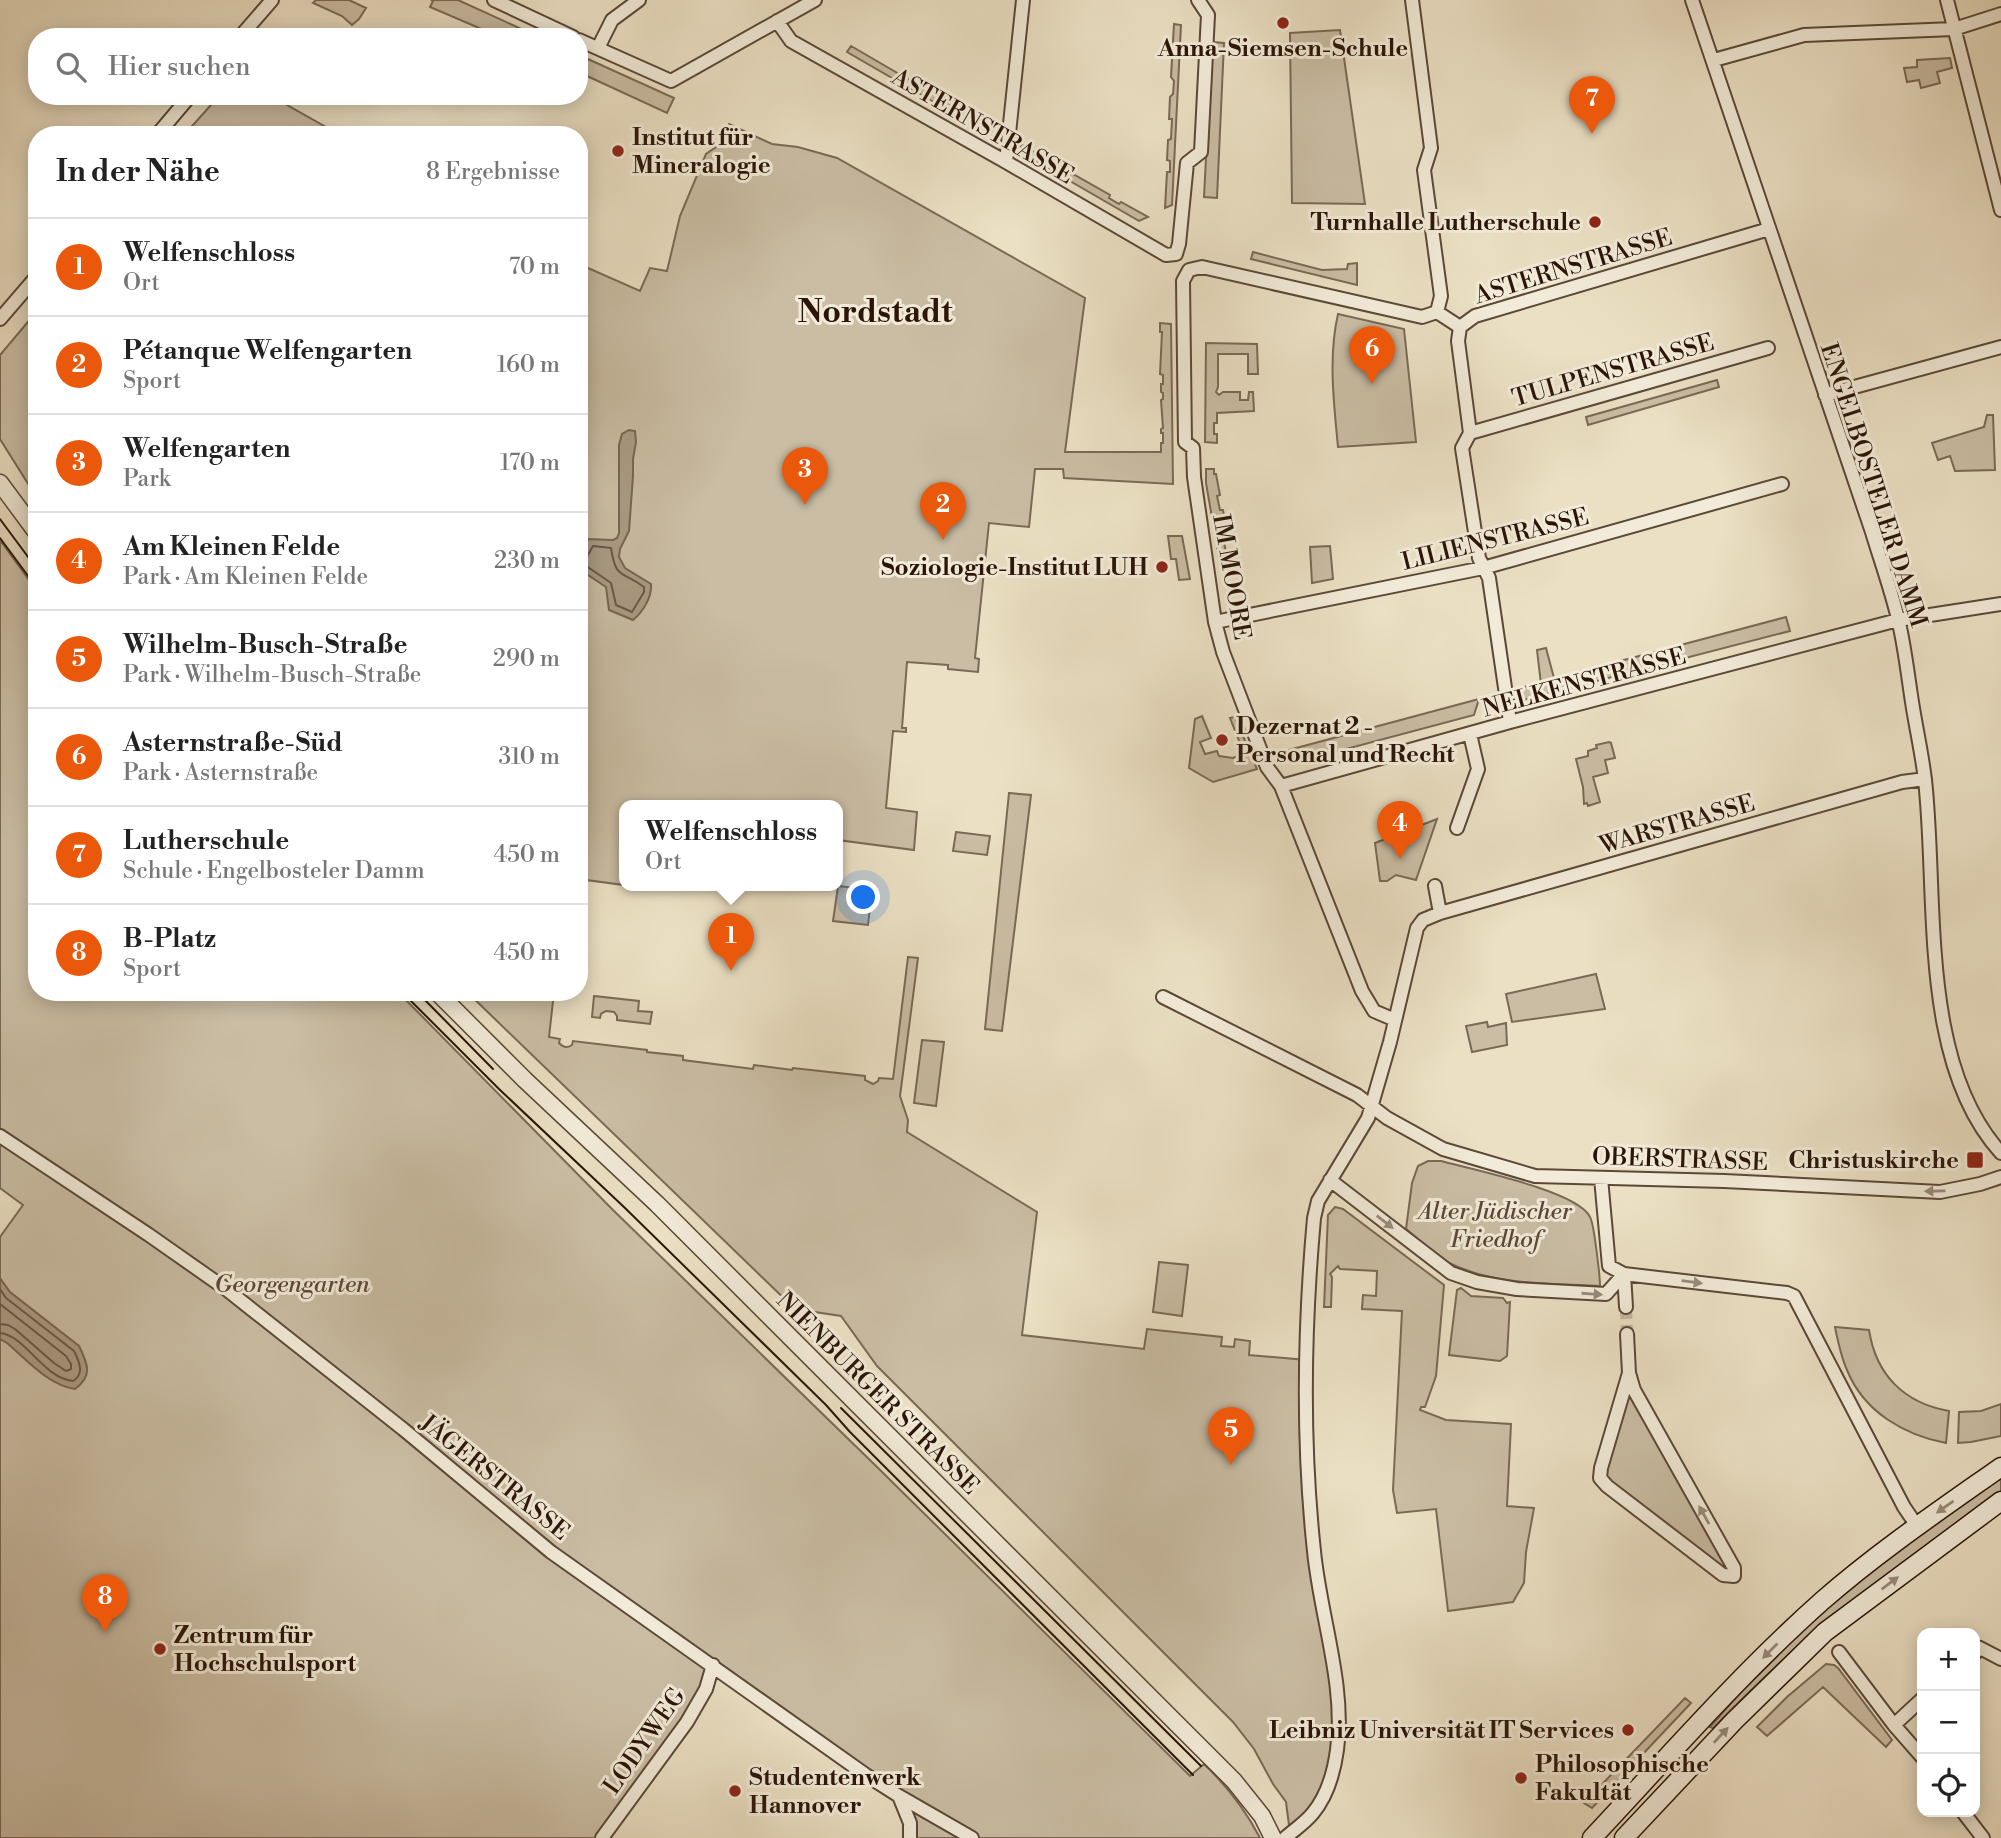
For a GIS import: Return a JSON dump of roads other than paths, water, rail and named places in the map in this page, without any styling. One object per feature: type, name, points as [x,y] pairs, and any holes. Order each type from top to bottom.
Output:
[{"type":"main road","points":[[1592,1838],[1716,1704],[1789,1632],[1870,1561],[2001,1467]]},
{"type":"main road","points":[[1624,1838],[1734,1721],[1825,1633],[2001,1501]]},
{"type":"street","points":[[248,28],[272,0]]},
{"type":"street","points":[[494,0],[554,28]]},
{"type":"street","points":[[598,48],[612,20],[639,0]]},
{"type":"street","points":[[588,44],[671,81],[815,0]]},
{"type":"street","points":[[1006,162],[1023,0]]},
{"type":"street","name":"ASTERNSTRASSE","points":[[777,21],[791,41],[1166,255],[1176,254],[1180,244],[1187,163],[1201,152],[1208,15],[1198,0]]},
{"type":"street","points":[[1412,0],[1431,148],[1424,170],[1441,296],[1437,312]]},
{"type":"street","name":"ENGELBOSTELER DAMM","points":[[1692,0],[1872,532],[1898,621],[1925,779],[1937,975],[1945,1026],[1958,1079],[1968,1104],[2001,1153]]},
{"type":"street","points":[[1947,0],[2001,210]]},
{"type":"street","points":[[1714,60],[1804,34],[1955,29],[2001,14]]},
{"type":"street","points":[[165,126],[182,105]]},
{"type":"street","name":"ASTERNSTRASSE","points":[[1437,312],[1460,327],[1475,316],[1769,229]]},
{"type":"street","name":"IM MOORE","points":[[1395,1020],[1374,1011],[1362,991],[1281,786],[1267,767],[1223,652],[1215,622],[1194,477],[1193,448],[1185,442],[1183,281],[1189,270],[1202,267],[1422,317],[1437,312]]},
{"type":"street","points":[[0,319],[28,286]]},
{"type":"street","points":[[1460,327],[1458,341],[1470,433],[1462,448],[1479,558],[1489,578],[1510,722]]},
{"type":"street","points":[[1825,395],[2001,347]]},
{"type":"street","name":"TULPENSTRASSE","points":[[1470,433],[1768,348]]},
{"type":"street","points":[[0,483],[28,521]]},
{"type":"street","name":"LILIENSTRASSE","points":[[1215,622],[1483,568],[1782,484]]},
{"type":"street","name":"NELKENSTRASSE","points":[[1281,786],[1510,722],[1898,621],[2001,604]]},
{"type":"street","points":[[1457,828],[1478,769],[1470,734]]},
{"type":"street","name":"WARSTRASSE","points":[[1440,912],[1902,782],[1925,779]]},
{"type":"street","points":[[1285,1838],[1312,1814],[1323,1797],[1334,1770],[1338,1738],[1336,1688],[1314,1551],[1306,1450],[1306,1360],[1313,1227],[1318,1201],[1368,1118],[1373,1105],[1417,928],[1423,920],[1440,912],[1435,886]]},
{"type":"street","name":"OBERSTRASSE","points":[[1163,997],[1357,1095],[1387,1118],[1443,1149],[1535,1176],[1724,1181],[1940,1192],[2001,1177]]},
{"type":"street","name":"NIENBURGER STRASSE","points":[[446,1001],[525,1080],[657,1204],[1234,1781],[1262,1816],[1273,1838]]},
{"type":"street","name":"JÄGERSTRASSE","points":[[0,1136],[226,1289],[403,1429],[551,1552],[790,1722],[899,1796],[972,1838]]},
{"type":"street","points":[[1601,1178],[1609,1266],[1624,1274],[1794,1296],[1916,1526]]},
{"type":"street","points":[[1331,1180],[1451,1273],[1477,1282],[1517,1289],[1606,1294],[1624,1274]]},
{"type":"street","points":[[1624,1274],[1626,1307]]},
{"type":"street","points":[[1627,1334],[1629,1373],[1634,1390],[1734,1568],[1734,1576],[1723,1575],[1600,1478],[1629,1373]]},
{"type":"street","points":[[1980,1651],[2001,1659]]},
{"type":"street","points":[[1839,1652],[1919,1754]]},
{"type":"street","name":"LODYWEG","points":[[602,1838],[687,1722],[706,1689],[713,1665]]},
{"type":"street","points":[[1894,1725],[1917,1704]]},
{"type":"street","points":[[899,1796],[909,1823],[910,1838]]},
{"type":"street","points":[[1968,1817],[1983,1838]]},
{"type":"water","points":[[629,430],[635,431],[636,442],[629,531],[619,557],[625,568],[651,584],[646,604],[633,620],[609,610],[606,587],[588,575],[588,539],[613,540],[619,533],[619,445],[622,434]]},
{"type":"water","points":[[0,1278],[10,1292],[79,1346],[85,1358],[87,1374],[75,1389],[65,1387],[47,1377],[0,1339]]},
{"type":"tunnel","points":[[1626,1307],[1627,1334]]},
{"type":"tram line","points":[[0,519],[28,557]]},
{"type":"tram line","points":[[0,538],[28,576]]},
{"type":"tram line","points":[[411,1001],[826,1405],[1193,1775]]},
{"type":"tram line","points":[[426,1001],[493,1069]]},
{"type":"tram line","points":[[841,1408],[1201,1766]]},
{"type":"place","name":"Anna-Siemsen-Schule","points":[[1283,23]]},
{"type":"place","name":"Lutherschule","points":[[1592,134]]},
{"type":"place","name":"Institut für Mineralogie","points":[[618,151]]},
{"type":"place","name":"Turnhalle Lutherschule","points":[[1595,222]]},
{"type":"place","name":"Asternstraße-Süd","points":[[1372,384]]},
{"type":"place","name":"Welfengarten","points":[[805,505]]},
{"type":"place","name":"Pétanque Welfengarten","points":[[943,540]]},
{"type":"place","name":"Soziologie-Institut LUH","points":[[1162,567]]},
{"type":"place","name":"Dezernat 2 - Personal und Recht","points":[[1222,740]]},
{"type":"place","name":"Am Kleinen Felde","points":[[1400,859]]},
{"type":"place","name":"Welfenschloss","points":[[731,971]]},
{"type":"place","name":"Christuskirche","points":[[1975,1160]]},
{"type":"place","name":"Wilhelm-Busch-Straße","points":[[1231,1465]]},
{"type":"place","name":"B-Platz","points":[[105,1632]]},
{"type":"place","name":"Zentrum für Hochschulsport","points":[[160,1649]]},
{"type":"place","name":"Leibniz Universität IT Services","points":[[1628,1730]]},
{"type":"place","name":"Philosophische Fakultät","points":[[1521,1778]]},
{"type":"place","name":"Studentenwerk Hannover","points":[[735,1791]]},
{"type":"district","name":"Nordstadt","points":[[875,311]]},
{"type":"park label","name":"Alter Jüdischer Friedhof","points":[[1495,1225]]},
{"type":"park label","name":"Georgengarten","points":[[292,1284]]}]
